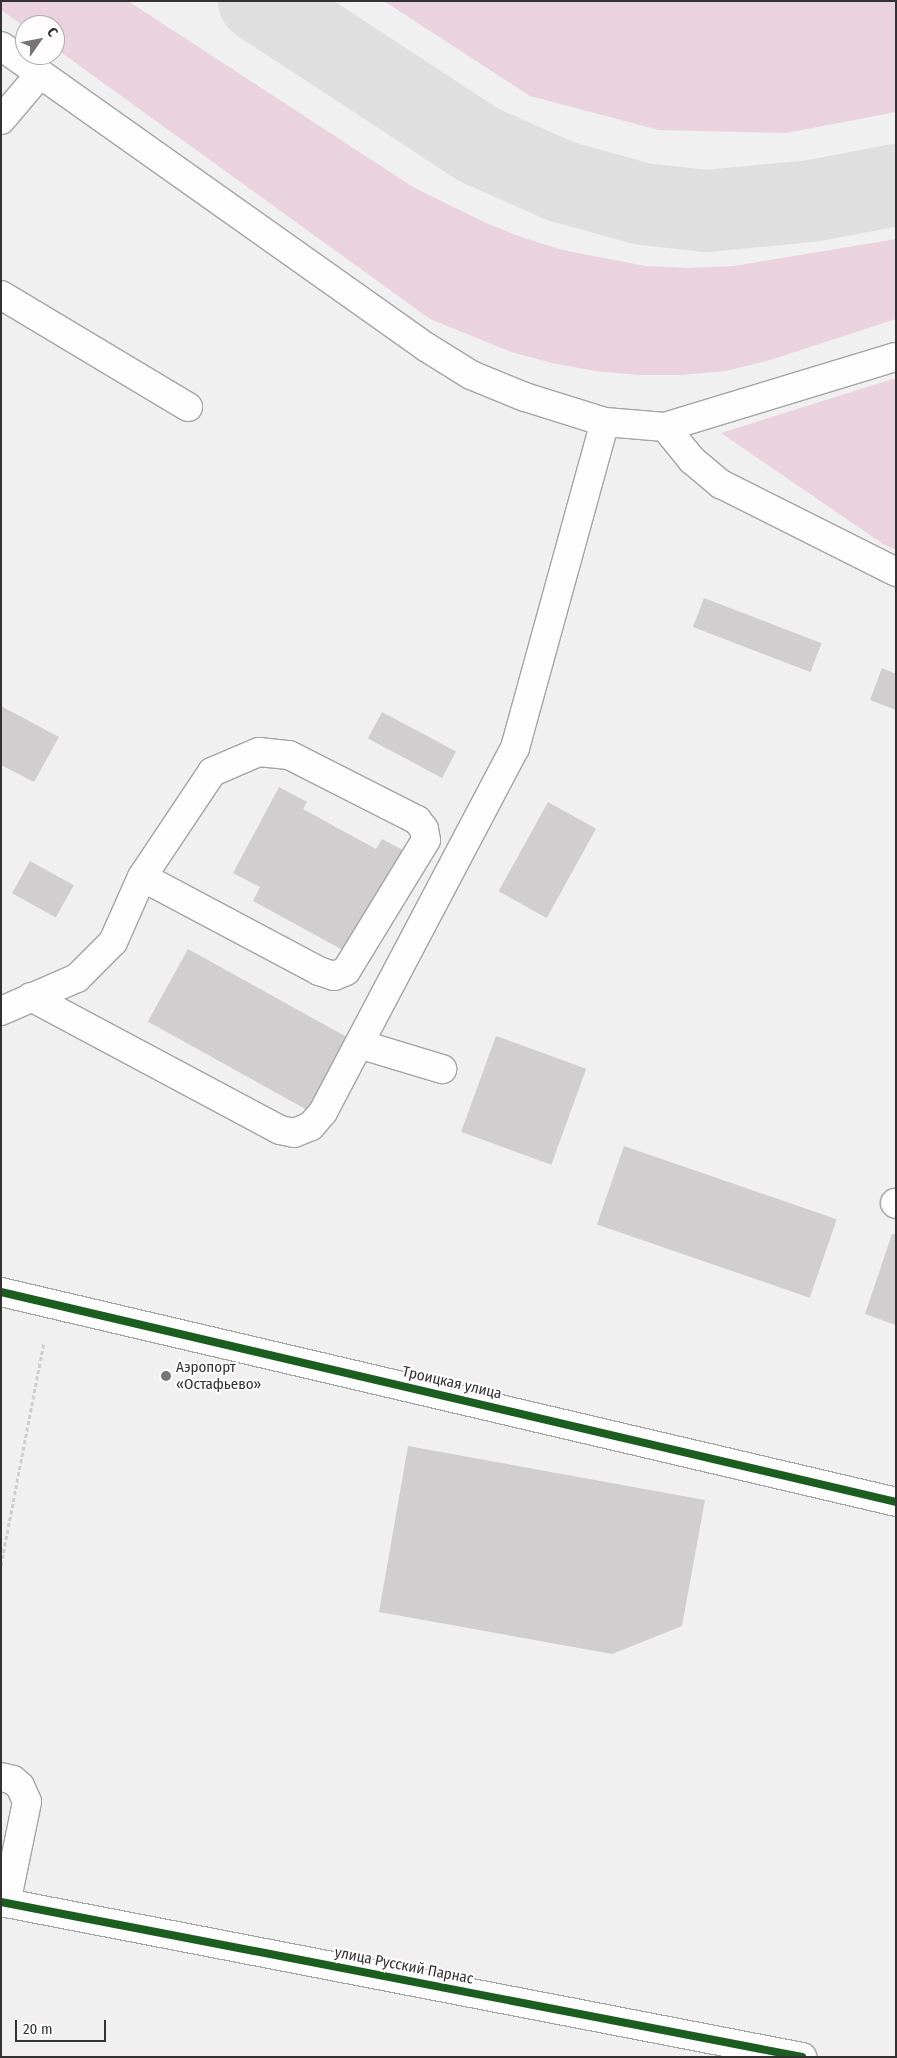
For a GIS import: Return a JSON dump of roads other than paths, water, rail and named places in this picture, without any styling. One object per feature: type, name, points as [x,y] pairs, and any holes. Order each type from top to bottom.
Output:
[{"type":"street","points":[[1,46],[426,347],[471,375],[525,397],[605,422],[665,427],[896,358]]},
{"type":"street","points":[[1,120],[40,74]]},
{"type":"street","points":[[1,295],[188,407]]},
{"type":"street","points":[[31,997],[280,1130],[294,1133],[310,1126],[322,1112],[516,748],[605,422]]},
{"type":"street","points":[[665,427],[692,460],[721,484],[896,572]]},
{"type":"street","points":[[1,1011],[78,978],[113,942],[142,877],[212,772],[258,752],[289,754],[417,820],[424,829],[426,840],[346,971],[334,976],[319,971],[142,877]]},
{"type":"street","points":[[358,1044],[442,1068]]},
{"type":"street","name":"Троицкая улица","points":[[1,1292],[896,1502]]},
{"type":"street","points":[[1,1777],[12,1780],[20,1786],[27,1802],[4,1902]]},
{"type":"street","name":"улица Русский Парнас","points":[[4,1902],[802,2057]]},
{"type":"place","name":"Аэропорт «Остафьево»","points":[[166,1376]]}]
